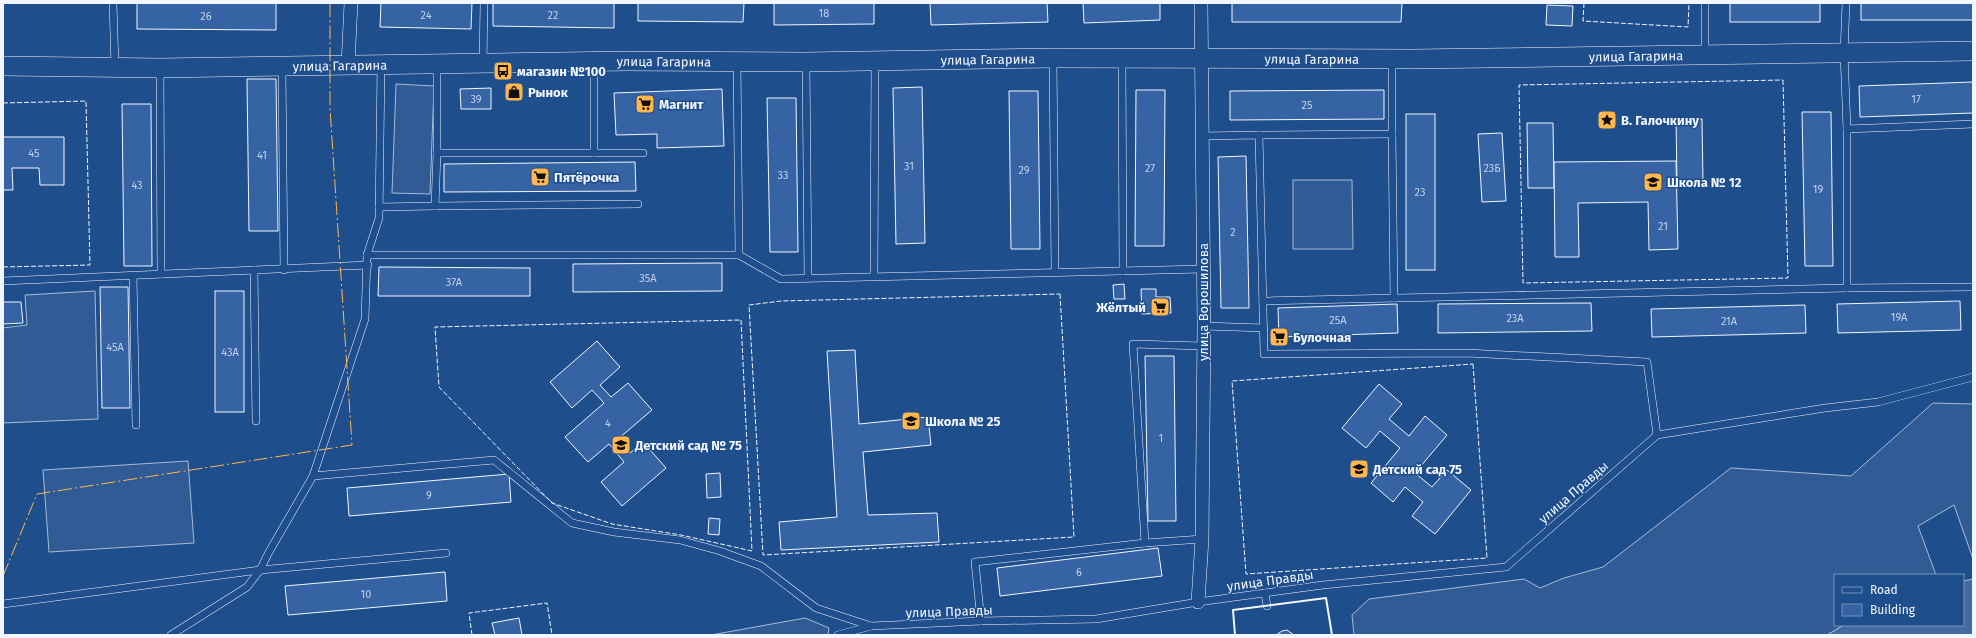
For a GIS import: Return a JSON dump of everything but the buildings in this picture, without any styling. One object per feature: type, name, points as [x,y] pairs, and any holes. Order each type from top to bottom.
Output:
[{"type":"main road","name":"улица Гагарина","points":[[3,66],[160,68],[594,61],[737,60],[806,62],[1053,58],[1392,59],[1973,51]]},
{"type":"street","points":[[348,65],[351,3]]},
{"type":"street","name":"улица Ворошилова","points":[[1198,602],[1202,539],[1204,326],[1201,3]]},
{"type":"lane","points":[[113,3],[115,67]]},
{"type":"lane","points":[[483,63],[484,3]]},
{"type":"lane","points":[[1705,3],[1705,55]]},
{"type":"lane","points":[[1846,3],[1844,53],[1847,129],[1847,288]]},
{"type":"lane","points":[[1053,58],[1055,272]]},
{"type":"lane","points":[[1122,58],[1123,271]]},
{"type":"lane","points":[[1392,59],[1394,298]]},
{"type":"lane","points":[[737,60],[740,255]]},
{"type":"lane","points":[[594,61],[594,153]]},
{"type":"lane","points":[[874,276],[875,61]]},
{"type":"lane","points":[[806,62],[808,277]]},
{"type":"lane","points":[[171,635],[247,586],[260,570],[268,552],[313,476],[364,319],[368,265],[367,256],[379,218],[381,64]]},
{"type":"lane","points":[[435,206],[437,154],[437,64]]},
{"type":"lane","points":[[282,66],[284,270]]},
{"type":"lane","points":[[160,68],[161,274]]},
{"type":"lane","points":[[1847,129],[1973,124]]},
{"type":"lane","points":[[1202,136],[1392,134]]},
{"type":"lane","points":[[1259,135],[1264,354],[1467,353],[1647,362],[1657,436],[1825,408],[1878,402],[1973,377]]},
{"type":"lane","points":[[437,154],[643,153]]},
{"type":"lane","points":[[379,207],[638,204]]},
{"type":"lane","points":[[367,256],[740,255],[781,279],[808,277],[1203,268]]},
{"type":"lane","points":[[3,281],[284,270],[368,265]]},
{"type":"lane","points":[[254,270],[256,421]]},
{"type":"lane","points":[[133,276],[136,425]]},
{"type":"lane","points":[[1263,301],[1847,288],[1973,287]]},
{"type":"lane","points":[[1204,326],[1264,328]]},
{"type":"lane","points":[[1145,543],[1133,344],[1203,346]]},
{"type":"lane","name":"улица Правды","points":[[838,635],[871,626],[981,621],[1096,619],[1198,602],[1323,585],[1506,567],[1657,436]]},
{"type":"lane","points":[[313,476],[494,460],[572,523],[614,532],[680,540],[720,551],[761,566],[816,608],[871,626]]},
{"type":"lane","points":[[981,621],[975,562],[1145,543],[1202,539]]},
{"type":"lane","points":[[3,604],[260,570],[446,553]]},
{"type":"lane","points":[[1265,593],[1267,606]]},
{"type":"shaded area","points":[[396,84],[434,86],[430,194],[392,193]]},
{"type":"shaded area","points":[[1293,180],[1352,180],[1353,249],[1293,249]]},
{"type":"shaded area","points":[[95,291],[98,419],[3,423],[3,328],[27,325],[25,295]]},
{"type":"shaded area","points":[[1933,403],[1973,404],[1973,559],[1954,505],[1918,526],[1936,574],[1834,574],[1834,626],[1842,626],[1827,635],[1354,635],[1352,615],[1369,599],[1524,579],[1540,588],[1564,578],[1603,567],[1731,468],[1851,476]]},
{"type":"shaded area","points":[[188,461],[194,543],[49,552],[43,470]]},
{"type":"shaded area","points":[[1973,579],[1973,635],[1827,635],[1842,626],[1964,626],[1964,581]]},
{"type":"shaded area","points":[[805,618],[829,628],[828,635],[711,635]]},
{"type":"fence","points":[[1584,3],[1583,21],[1688,27],[1689,3]]},
{"type":"fence","points":[[1783,80],[1788,278],[1523,283],[1519,85],[1783,80]]},
{"type":"fence","points":[[3,103],[86,101],[90,265],[3,267]]},
{"type":"fence","points":[[1060,294],[1074,537],[763,555],[749,305],[781,301],[1060,294]]},
{"type":"fence","points":[[741,320],[752,551],[681,535],[612,524],[552,503],[439,387],[435,327],[741,320]]},
{"type":"fence","points":[[1473,364],[1487,558],[1246,574],[1232,381],[1473,364]]},
{"type":"fence","points":[[472,635],[469,613],[547,603],[552,635]]},
{"type":"wall","points":[[1235,635],[1233,610],[1326,598],[1332,635]]},
{"type":"power","points":[[3,576],[37,494],[352,445],[330,108],[330,3]]},
{"type":"place","name":"магазин №100","points":[[503,71]]},
{"type":"place","name":"Рынок","points":[[514,92]]},
{"type":"place","name":"Магнит","points":[[645,104]]},
{"type":"place","name":"В. Галочкину","points":[[1607,120]]},
{"type":"place","name":"Пятёрочка","points":[[540,177]]},
{"type":"place","name":"Школа № 12","points":[[1653,182]]},
{"type":"place","name":"Жёлтый","points":[[1160,307]]},
{"type":"place","name":"Булочная","points":[[1279,337]]},
{"type":"place","name":"Школа № 25","points":[[911,421]]},
{"type":"place","name":"Детский сад № 75","points":[[621,445]]},
{"type":"place","name":"Детский сад 75","points":[[1359,469]]}]
